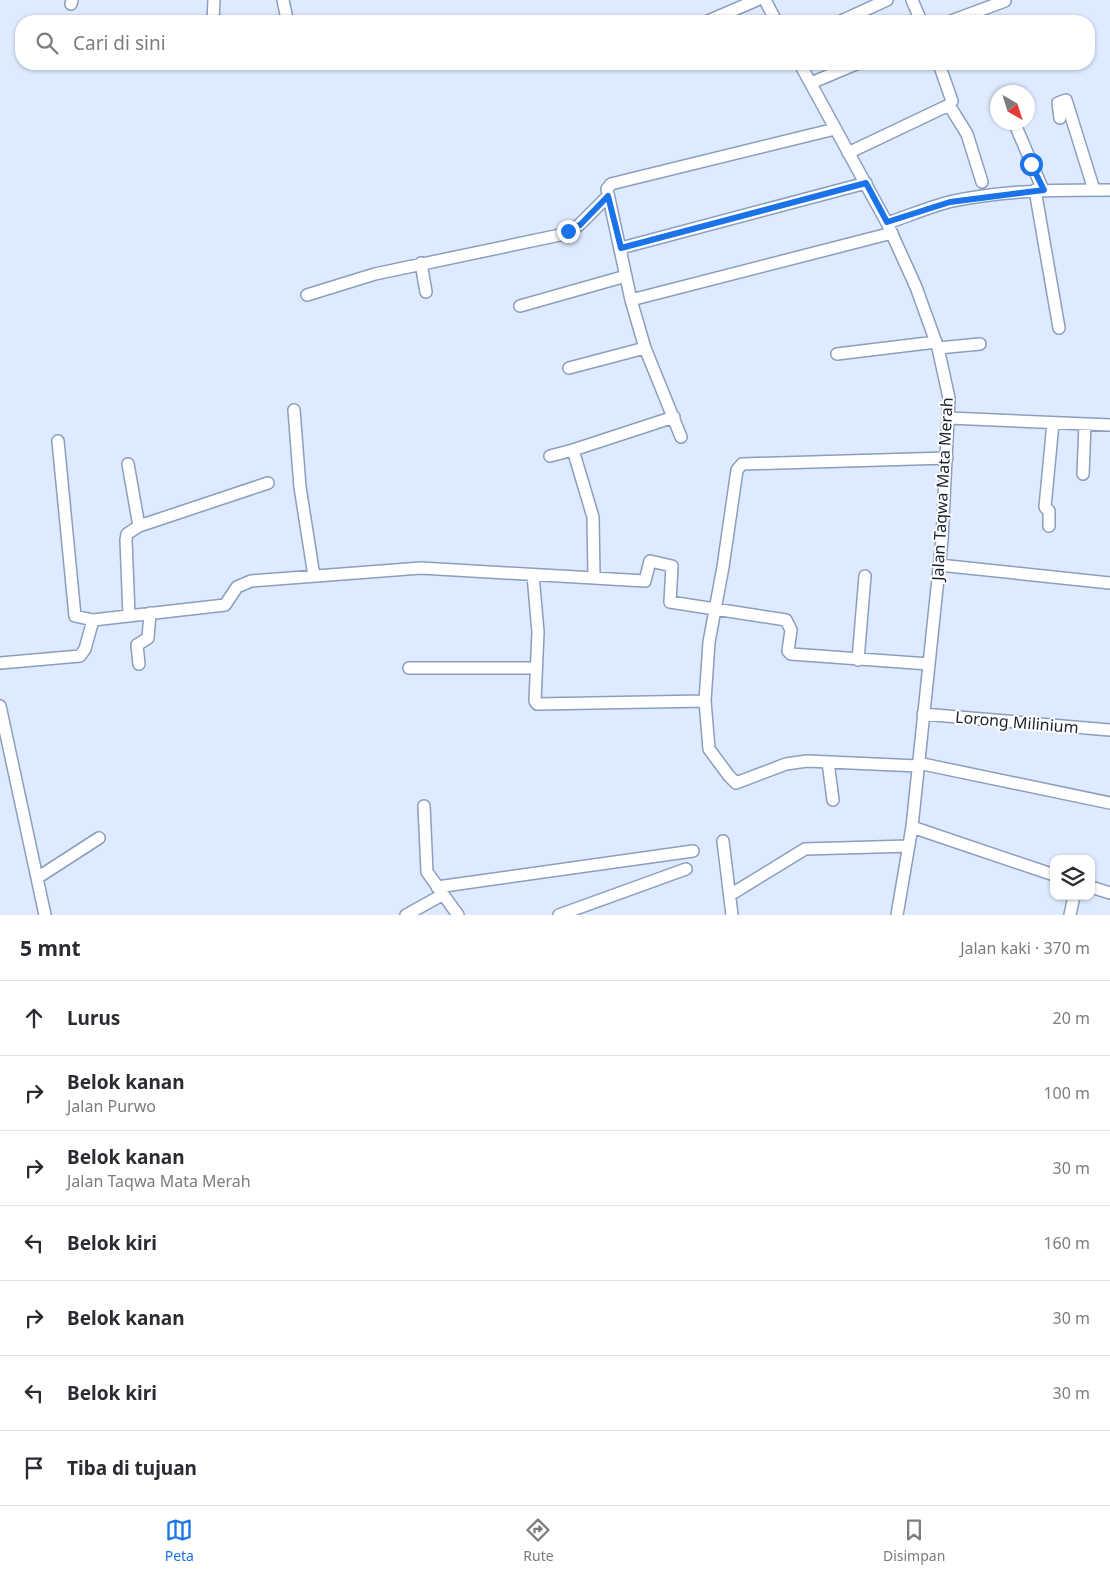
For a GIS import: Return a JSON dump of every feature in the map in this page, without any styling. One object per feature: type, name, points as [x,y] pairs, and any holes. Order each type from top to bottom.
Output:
[{"type":"street","points":[[213,15],[214,0]]},
{"type":"street","points":[[284,0],[286,15]]},
{"type":"street","points":[[854,15],[886,0]]},
{"type":"street","points":[[912,0],[918,15]]},
{"type":"street","points":[[726,15],[767,1],[773,15]]},
{"type":"street","points":[[967,15],[1005,1]]},
{"type":"street","name":"Jalan Taqwa Mata Merah","points":[[803,70],[890,228],[916,287],[937,345],[948,387],[950,418],[939,566],[912,827],[897,915]]},
{"type":"street","points":[[811,83],[842,70]]},
{"type":"street","points":[[848,153],[949,105],[952,101],[941,70]]},
{"type":"street","points":[[1060,118],[1058,103],[1068,101],[1094,190]]},
{"type":"street","points":[[949,105],[967,134],[982,182]]},
{"type":"street","points":[[681,437],[645,348],[631,300],[607,189],[611,184],[835,129]]},
{"type":"street","points":[[1017,130],[1039,190],[1059,328]]},
{"type":"street","points":[[621,248],[866,183]]},
{"type":"street","points":[[631,300],[890,228],[950,202],[1039,190],[1110,190]]},
{"type":"street","points":[[308,295],[374,274],[560,235],[580,225],[608,196]]},
{"type":"street","points":[[421,263],[426,292]]},
{"type":"street","points":[[520,306],[626,276]]},
{"type":"street","points":[[837,354],[937,345],[980,344]]},
{"type":"street","points":[[569,368],[645,348]]},
{"type":"street","points":[[294,410],[300,488],[316,576]]},
{"type":"street","points":[[550,456],[674,416]]},
{"type":"street","points":[[950,418],[1110,425]]},
{"type":"street","points":[[1049,526],[1049,512],[1045,507],[1054,423]]},
{"type":"street","points":[[1083,474],[1085,425]]},
{"type":"street","points":[[58,441],[75,616],[93,620],[225,605],[237,587],[252,582],[421,568],[533,575],[594,576],[645,581],[650,561],[672,566],[670,602],[786,620],[791,630],[788,651],[791,654],[929,664]]},
{"type":"street","points":[[573,450],[593,517],[594,576]]},
{"type":"street","points":[[947,458],[742,464],[737,470],[723,567],[708,642],[705,701],[709,749],[728,776],[736,783],[786,764],[807,761],[918,764],[1110,803]]},
{"type":"street","points":[[128,464],[140,526]]},
{"type":"street","points":[[129,616],[127,534],[140,526],[268,483]]},
{"type":"street","points":[[939,566],[1110,583]]},
{"type":"street","points":[[533,575],[538,632],[535,701],[538,704],[705,701]]},
{"type":"street","points":[[858,660],[864,576]]},
{"type":"street","points":[[139,664],[137,645],[148,638],[150,613]]},
{"type":"street","points":[[0,663],[80,656],[93,620]]},
{"type":"street","points":[[409,668],[536,668]]},
{"type":"street","points":[[0,706],[45,915]]},
{"type":"street","name":"Lorong Milinium","points":[[924,714],[1110,730]]},
{"type":"street","points":[[828,762],[833,800]]},
{"type":"street","points":[[424,806],[427,872],[458,915]]},
{"type":"street","points":[[912,827],[1050,873]]},
{"type":"street","points":[[37,878],[99,838]]},
{"type":"street","points":[[723,841],[732,915]]},
{"type":"street","points":[[730,895],[805,849],[909,846]]},
{"type":"street","points":[[406,915],[439,891],[693,851]]},
{"type":"street","points":[[559,915],[686,869]]},
{"type":"street","points":[[1095,888],[1110,893]]},
{"type":"street","points":[[1070,915],[1073,900]]},
{"type":"route","points":[[568,231],[580,225],[608,196],[621,248],[866,183],[887,222],[972,197],[1044,190],[1031,164]]}]
